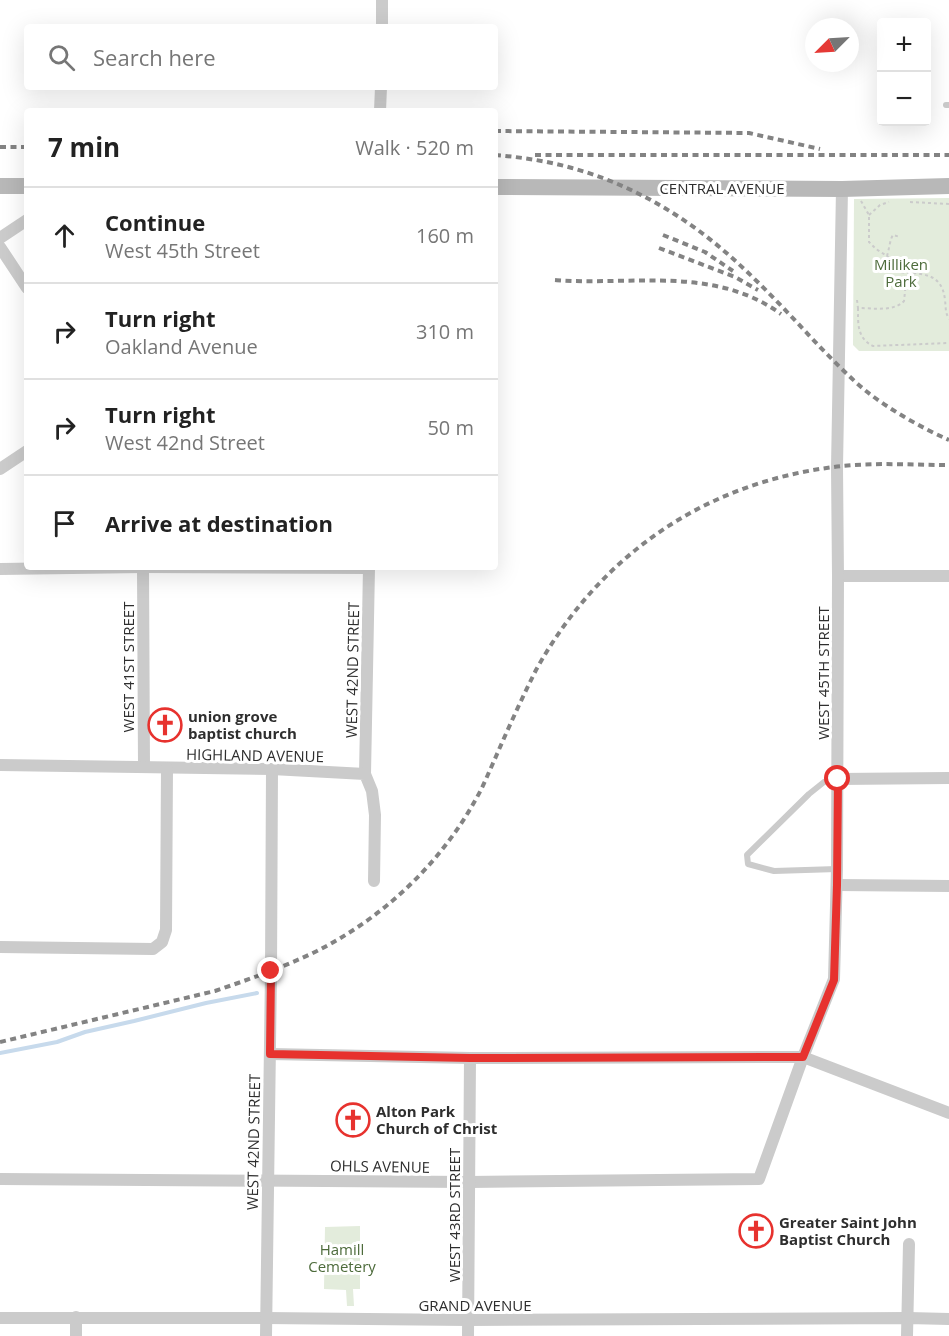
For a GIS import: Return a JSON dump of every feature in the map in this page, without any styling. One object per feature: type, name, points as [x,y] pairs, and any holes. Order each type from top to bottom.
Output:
[{"type":"street","points":[[382,0],[382,24]]},
{"type":"street","points":[[380,108],[381,90]]},
{"type":"street","points":[[0,186],[24,186]]},
{"type":"street","name":"CENTRAL AVENUE","points":[[498,186],[847,189],[949,186]]},
{"type":"street","name":"WEST 45TH STREET","points":[[759,1179],[803,1057],[834,980],[838,779],[837,467],[847,189]]},
{"type":"street","points":[[0,238],[24,222]]},
{"type":"street","points":[[0,247],[24,283]]},
{"type":"street","points":[[0,469],[24,453]]},
{"type":"street","points":[[0,568],[24,568]]},
{"type":"street","name":"WEST 41ST STREET","points":[[143,570],[144,767]]},
{"type":"street","name":"WEST 42ND STREET","points":[[365,774],[369,570]]},
{"type":"street","points":[[838,576],[949,576]]},
{"type":"street","name":"HIGHLAND AVENUE","points":[[0,765],[272,769],[365,774]]},
{"type":"street","points":[[0,947],[153,949],[162,942],[166,930],[167,768]]},
{"type":"street","name":"WEST 42ND STREET","points":[[266,1336],[272,769]]},
{"type":"street","points":[[365,774],[372,791],[375,815],[374,881]]},
{"type":"street","points":[[838,779],[949,778]]},
{"type":"street","points":[[837,885],[949,886]]},
{"type":"street","points":[[270,1054],[470,1058],[803,1057],[949,1113]]},
{"type":"street","name":"WEST 43RD STREET","points":[[468,1336],[470,1058]]},
{"type":"street","name":"OHLS AVENUE","points":[[0,1179],[469,1182],[759,1179]]},
{"type":"street","points":[[907,1336],[909,1244]]},
{"type":"street","points":[[76,1317],[76,1336]]},
{"type":"street","name":"GRAND AVENUE","points":[[0,1318],[949,1319]]},
{"type":"lane","points":[[837,869],[774,871],[748,864],[747,855],[809,794],[824,783],[838,779]]},
{"type":"path","points":[[847,189],[869,215],[869,242],[896,265],[897,272],[930,275],[940,284],[945,299],[945,314],[949,319]]},
{"type":"path","points":[[869,215],[880,205],[892,202]]},
{"type":"path","points":[[904,202],[949,204]]},
{"type":"path","points":[[887,256],[893,234],[900,237]]},
{"type":"path","points":[[858,308],[894,308],[902,304],[907,273]]},
{"type":"path","points":[[857,300],[858,327],[866,343],[873,346],[949,343]]},
{"type":"green space","name":"Milliken Park","points":[[949,198],[949,351],[859,351],[853,345],[854,199]]},
{"type":"green space","name":"Hamill Cemetery","points":[[360,1226],[360,1289],[353,1289],[354,1306],[347,1306],[346,1290],[324,1289],[325,1227]]},
{"type":"waterway","points":[[0,1053],[57,1042],[85,1032],[257,993]]},
{"type":"railway","points":[[498,131],[749,133],[820,149]]},
{"type":"railway","points":[[0,147],[24,147]]},
{"type":"railway","points":[[498,155],[543,161],[593,174],[633,191],[671,212],[706,236],[736,261],[866,391],[906,418],[949,440]]},
{"type":"railway","points":[[535,155],[949,155]]},
{"type":"railway","points":[[663,235],[705,252],[733,271]]},
{"type":"railway","points":[[659,248],[735,277],[758,290]]},
{"type":"railway","points":[[555,280],[643,280],[700,283],[728,289],[755,299],[781,314]]},
{"type":"railway","points":[[0,1042],[215,991],[279,968],[317,951],[365,922],[408,887],[428,867],[462,823],[481,790],[536,670],[562,629],[591,592],[624,560],[660,532],[699,508],[741,489],[786,476],[834,467],[877,464],[949,465]]},
{"type":"place","name":"union grove baptist church","points":[[165,725]]},
{"type":"place","name":"Alton Park Church of Christ","points":[[353,1120]]},
{"type":"place","name":"Greater Saint John Baptist Church","points":[[756,1231]]},
{"type":"route","points":[[271,971],[270,1054],[470,1058],[803,1057],[834,980],[838,779]]}]
